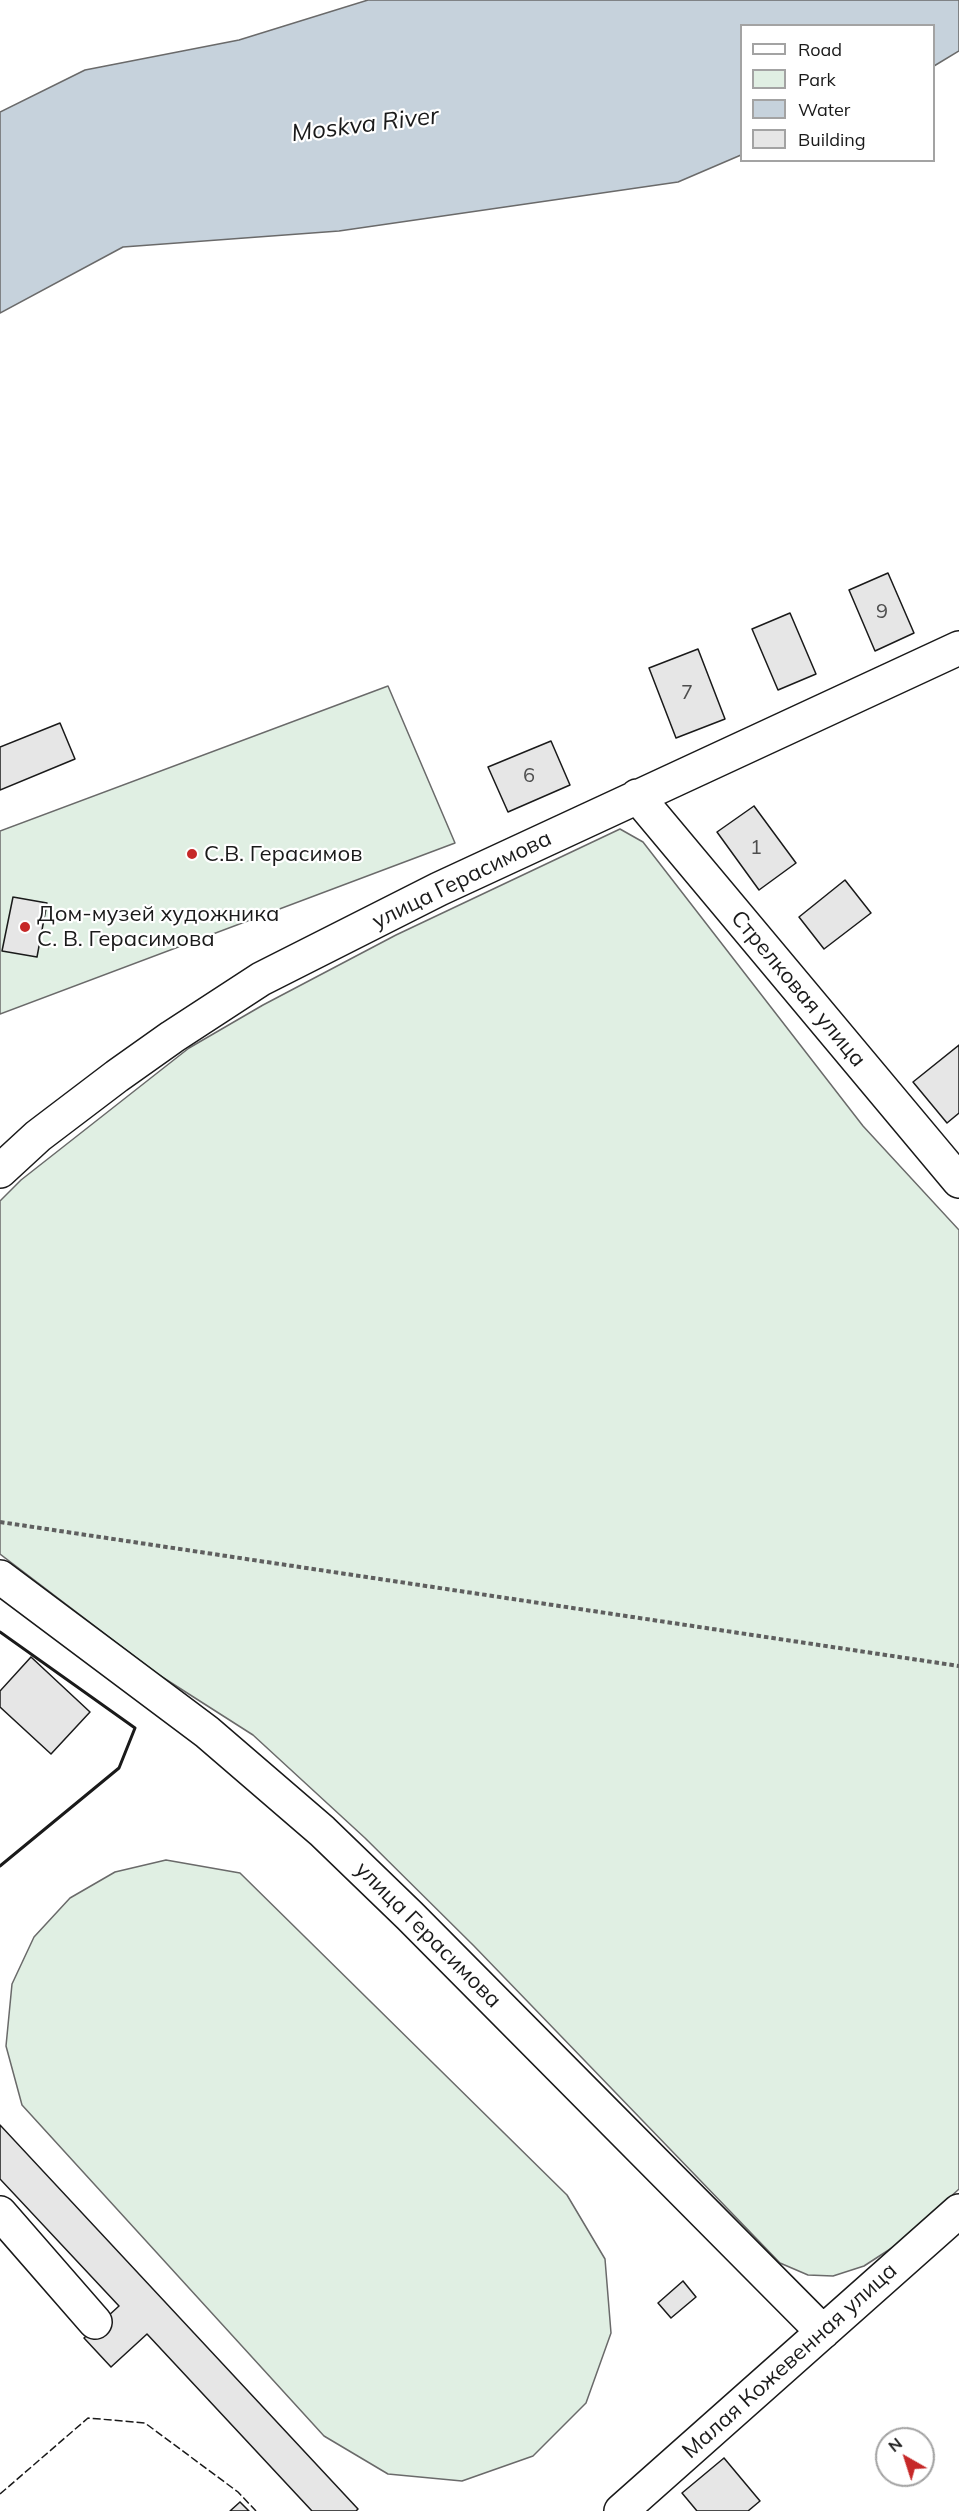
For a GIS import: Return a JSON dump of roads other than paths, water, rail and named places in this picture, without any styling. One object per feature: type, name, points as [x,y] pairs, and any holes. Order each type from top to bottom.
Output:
[{"type":"street","name":"улица Герасимова","points":[[0,1171],[38,1136],[117,1076],[261,979],[439,889],[959,648]]},
{"type":"street","name":"Стрелковая улица","points":[[637,796],[959,1181]]},
{"type":"street","name":"улица Герасимова","points":[[0,1577],[207,1732],[322,1831],[411,1916],[823,2332]]},
{"type":"street","name":"Малая Кожевенная улица","points":[[621,2511],[959,2211]]},
{"type":"street","points":[[0,2213],[95,2322]]},
{"type":"water","name":"Moskva River","points":[[368,0],[959,0],[959,51],[935,65],[935,24],[740,24],[740,155],[678,182],[339,231],[123,247],[0,313],[0,112],[85,70],[239,40]]},
{"type":"place","name":"С.В. Герасимов","points":[[192,854]]},
{"type":"place","name":"Дом-музей художника С. В. Герасимова","points":[[25,927]]}]
